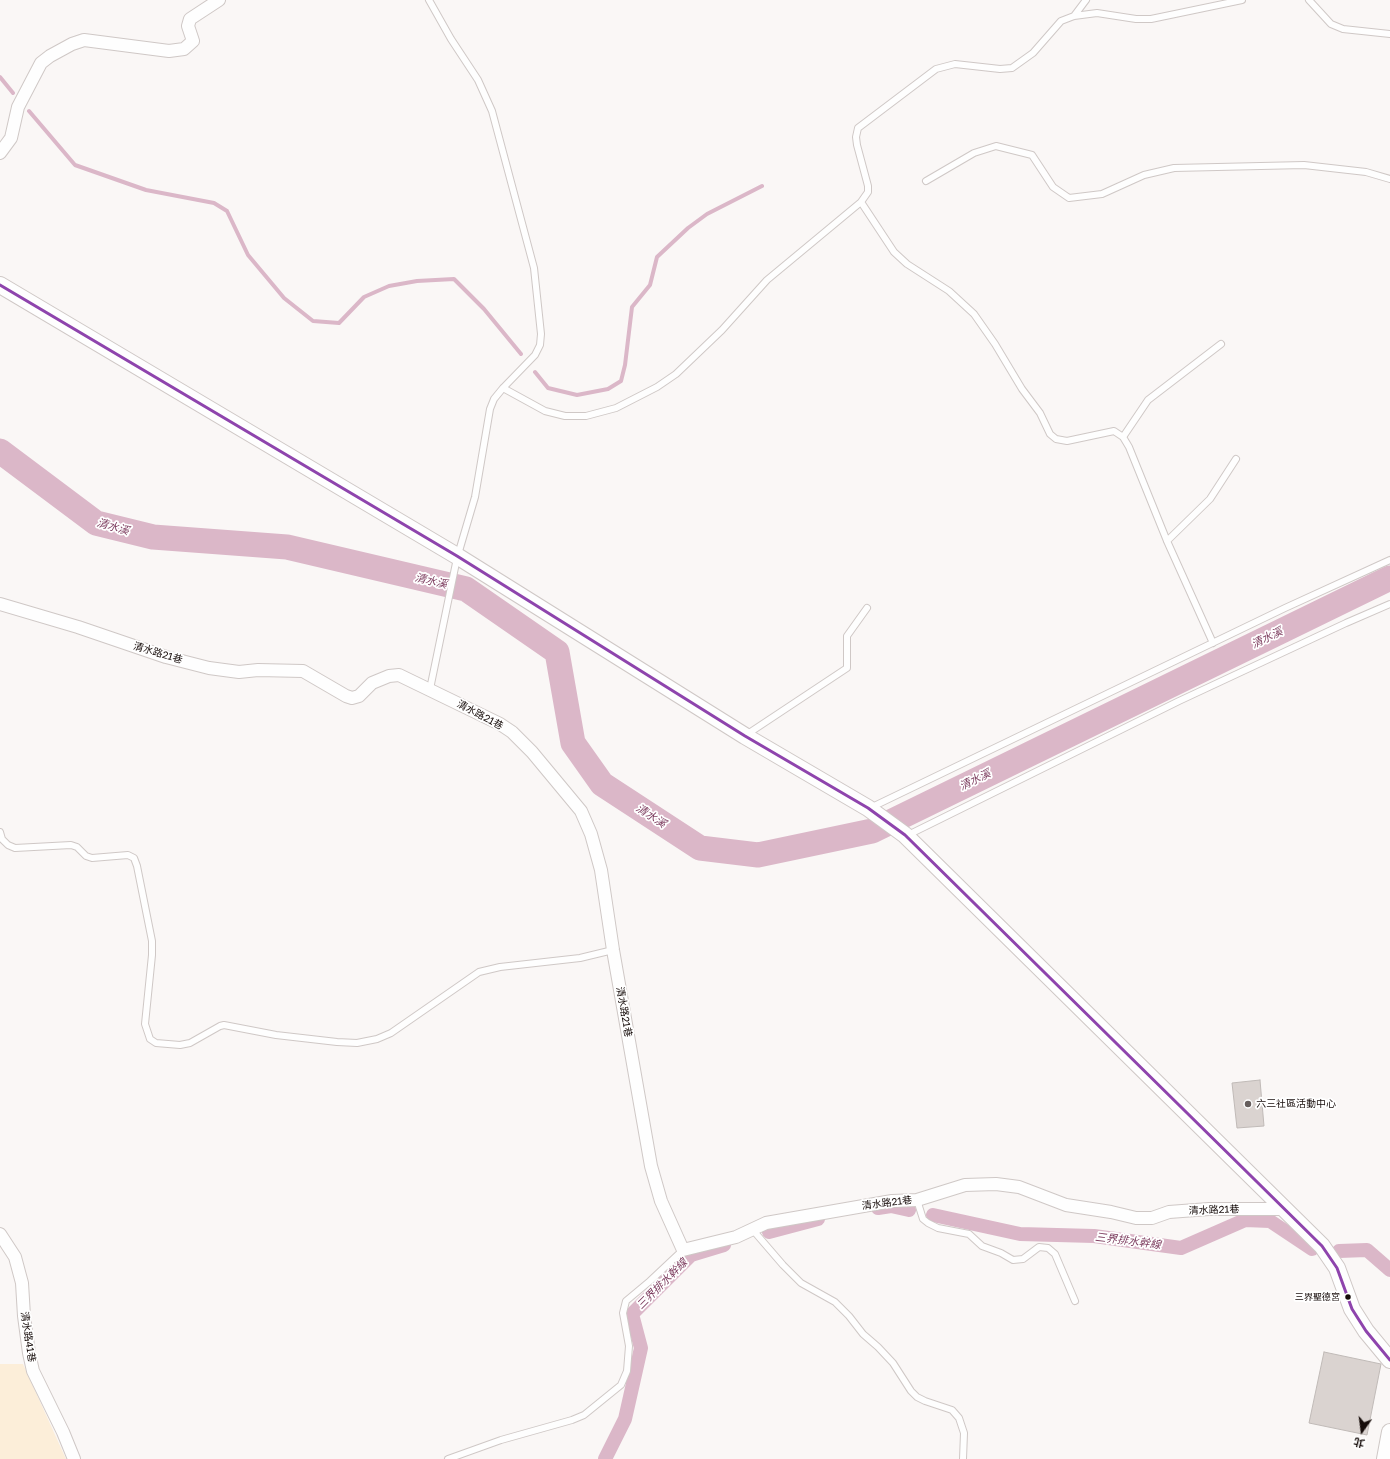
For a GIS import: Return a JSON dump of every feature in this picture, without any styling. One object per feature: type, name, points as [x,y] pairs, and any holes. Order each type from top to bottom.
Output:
[{"type":"street","points":[[0,153],[11,138],[18,107],[41,63],[50,56],[72,44],[84,40],[168,51],[184,49],[193,41],[188,26],[190,19],[219,0]]},
{"type":"street","points":[[0,285],[457,557],[745,736],[869,809],[906,835],[1322,1246],[1337,1268],[1352,1310],[1366,1331],[1390,1360]]},
{"type":"street","name":"清水路21巷","points":[[0,604],[78,626],[166,657],[209,668],[239,672],[258,670],[303,671],[352,698],[359,696],[372,683],[389,676],[399,675],[500,724],[512,732],[532,752],[582,811],[591,834],[601,870],[613,950],[651,1166],[661,1201],[684,1250],[736,1237],[766,1223],[892,1201],[917,1200],[965,1186],[996,1184],[1020,1187],[1066,1205],[1111,1212],[1136,1218],[1152,1218],[1169,1212],[1284,1209]]},
{"type":"street","name":"清水路41巷","points":[[0,1234],[15,1258],[22,1284],[24,1316],[33,1371],[63,1432],[74,1459]]},
{"type":"street","points":[[1385,1459],[1390,1432]]},
{"type":"lane","points":[[429,0],[451,39],[478,80],[492,111],[534,268],[541,334],[540,345],[535,356],[503,388],[494,399],[490,409],[475,497],[457,557],[430,689]]},
{"type":"lane","points":[[1074,16],[1086,0]]},
{"type":"lane","points":[[503,388],[545,412],[565,416],[586,416],[616,408],[657,387],[676,374],[722,330],[767,280],[861,202],[868,192],[868,186],[856,146],[858,128],[936,69],[955,64],[1000,69],[1012,68],[1033,53],[1061,21],[1074,16],[1097,13],[1136,19],[1151,19],[1242,0]]},
{"type":"lane","points":[[1309,0],[1331,24],[1343,29],[1390,34]]},
{"type":"lane","points":[[926,181],[974,153],[996,146],[1032,155],[1053,187],[1070,198],[1102,194],[1144,175],[1174,168],[1304,165],[1366,172],[1390,179]]},
{"type":"lane","points":[[861,202],[894,252],[907,264],[948,291],[974,314],[995,344],[1022,389],[1040,413],[1050,434],[1056,439],[1068,441],[1114,431],[1123,436],[1129,447],[1167,541],[1214,643]]},
{"type":"lane","points":[[1123,436],[1148,400],[1221,344]]},
{"type":"lane","points":[[1167,541],[1210,499],[1236,459]]},
{"type":"lane","points":[[869,809],[1390,560]]},
{"type":"lane","points":[[906,835],[1179,701],[1390,604]]},
{"type":"lane","points":[[745,736],[847,668],[847,636],[867,608]]},
{"type":"lane","points":[[0,832],[2,840],[8,845],[16,848],[72,845],[86,856],[92,858],[128,855],[134,858],[137,866],[152,941],[145,1024],[150,1039],[156,1043],[180,1045],[190,1043],[220,1026],[224,1026],[276,1035],[357,1043],[392,1033],[479,972],[500,967],[580,958],[613,950]]},
{"type":"lane","points":[[917,1200],[923,1219],[928,1223],[938,1228],[969,1234],[982,1246],[1001,1253],[1013,1260],[1024,1259],[1039,1247],[1048,1248],[1055,1254],[1075,1301]]},
{"type":"lane","points":[[752,1229],[783,1265],[801,1283],[835,1302],[849,1316],[863,1334],[893,1363],[911,1391],[917,1397],[952,1410],[959,1418],[964,1433],[963,1459]]},
{"type":"lane","points":[[448,1459],[501,1440],[572,1420],[584,1415],[622,1385],[628,1371],[629,1352],[623,1313],[626,1301],[684,1250]]},
{"type":"shaded area","points":[[0,1364],[23,1364],[66,1459],[0,1459]]},
{"type":"building","name":"六三社區活動中心","points":[[1260,1080],[1264,1126],[1237,1128],[1232,1083]]},
{"type":"building","points":[[1324,1352],[1381,1364],[1367,1435],[1309,1423]]},
{"type":"waterway","points":[[0,77],[13,93]]},
{"type":"waterway","points":[[29,111],[75,165],[146,190],[214,203],[227,211],[248,255],[284,298],[313,321],[339,323],[364,297],[389,286],[417,281],[454,279],[484,309],[521,354]]},
{"type":"waterway","points":[[535,372],[548,388],[577,395],[608,389],[621,381],[625,365],[632,307],[650,285],[657,257],[688,228],[707,214],[762,186]]},
{"type":"waterway","name":"清水溪","points":[[0,451],[96,523],[153,537],[287,547],[466,589],[557,652],[573,743],[602,784],[700,848],[758,855],[872,831],[1390,578]]},
{"type":"waterway","name":"三界排水幹線","points":[[878,1208],[891,1206],[909,1210]]},
{"type":"waterway","name":"三界排水幹線","points":[[933,1215],[1020,1234],[1094,1236],[1181,1248],[1245,1220],[1270,1221],[1312,1249]]},
{"type":"waterway","name":"三界排水幹線","points":[[769,1232],[818,1219]]},
{"type":"waterway","name":"三界排水幹線","points":[[605,1459],[625,1419],[641,1348],[632,1314],[691,1255],[724,1245]]},
{"type":"waterway","name":"三界排水幹線","points":[[1339,1251],[1367,1250],[1390,1270]]},
{"type":"transit line","points":[[0,285],[457,556],[745,736],[868,808],[905,835],[1322,1246],[1337,1268],[1352,1309],[1366,1331],[1390,1360]]},
{"type":"place","name":"六三社區活動中心","points":[[1248,1104]]},
{"type":"place","name":"三界聖德宮","points":[[1348,1297]]}]
